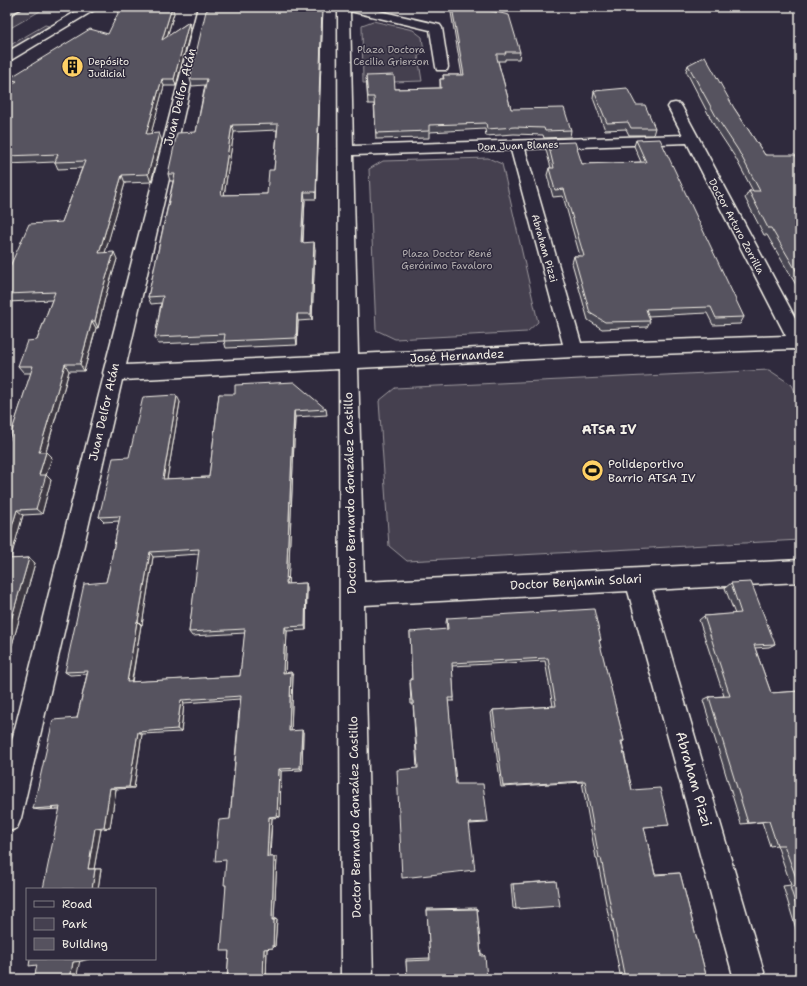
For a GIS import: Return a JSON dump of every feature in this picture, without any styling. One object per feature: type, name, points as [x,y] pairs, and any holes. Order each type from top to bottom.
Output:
[{"type":"street","points":[[7,12],[16,7]]},
{"type":"street","points":[[7,57],[92,7]]},
{"type":"street","name":"Juan Delfor Atán","points":[[7,818],[113,374],[202,9],[204,7]]},
{"type":"street","points":[[345,7],[436,28],[442,67]]},
{"type":"street","name":"Doctor Bernardo González Castillo","points":[[345,7],[345,151],[357,979]]},
{"type":"street","name":"Doctor Arturo Zorrilla","points":[[675,107],[799,343]]},
{"type":"street","name":"Don Juan Blanes","points":[[345,151],[691,139]]},
{"type":"street","name":"Abraham Pizzi","points":[[516,145],[574,350]]},
{"type":"street","name":"José Hernandez","points":[[113,374],[574,350],[799,343]]},
{"type":"street","name":"Doctor Benjamin Solari","points":[[352,594],[800,571]]},
{"type":"street","name":"Abraham Pizzi","points":[[637,579],[750,979]]},
{"type":"green space","points":[[26,7],[47,7],[7,30],[7,18]]},
{"type":"green space","name":"Plaza Doctora Cecilia Grierson","points":[[373,21],[413,30],[422,37],[424,52],[418,56],[422,81],[363,83],[362,25]]},
{"type":"green space","points":[[45,25],[49,26],[7,52],[7,47]]},
{"type":"green space","name":"Plaza Doctor René Gerónimo Favaloro","points":[[488,158],[502,164],[538,322],[527,332],[395,339],[376,330],[369,169],[383,161]]},
{"type":"green space","name":"Polideportivo Barrio ATSA IV","points":[[769,370],[792,385],[800,403],[800,540],[407,561],[389,546],[379,401],[395,388]]},
{"type":"building","points":[[121,7],[172,7],[162,40],[189,22],[174,79],[162,79],[146,134],[159,133],[148,174],[122,175],[99,253],[114,252],[102,291],[95,321],[92,321],[80,364],[65,364],[39,452],[46,452],[39,475],[46,475],[36,509],[17,510],[7,543],[7,446],[33,366],[18,366],[27,341],[37,340],[55,292],[7,294],[7,273],[29,224],[62,222],[85,161],[55,162],[58,154],[7,156],[7,88],[17,81],[8,79],[90,29],[108,34]]},
{"type":"building","points":[[212,7],[322,7],[316,192],[304,192],[301,243],[314,242],[311,314],[297,314],[296,338],[224,341],[225,334],[155,337],[163,296],[148,297],[175,174],[168,174],[177,133],[196,132],[207,79],[190,79],[206,11]],"holes":[[[278,124],[274,170],[269,170],[267,194],[221,195],[232,125]]]},
{"type":"building","points":[[452,7],[474,7],[509,15],[520,52],[505,52],[506,54],[497,54],[497,58],[511,109],[564,108],[571,130],[545,131],[544,128],[515,127],[487,129],[486,123],[429,125],[429,131],[376,133],[374,97],[368,97],[366,76],[394,75],[395,89],[441,88],[440,79],[444,79],[443,75],[464,75]]},
{"type":"building","points":[[705,56],[734,108],[765,155],[795,155],[800,162],[800,277],[771,228],[768,228],[749,191],[760,191],[738,150],[717,118],[688,65]]},
{"type":"building","points":[[627,88],[636,105],[645,105],[655,128],[631,128],[628,122],[607,123],[594,91]]},
{"type":"building","points":[[660,139],[744,317],[716,318],[711,307],[646,309],[650,321],[605,322],[590,313],[574,256],[584,256],[564,189],[555,190],[549,168],[554,168],[548,143],[575,142],[582,164],[646,162],[636,140]]},
{"type":"building","points":[[294,382],[326,409],[294,411],[286,584],[306,583],[305,626],[285,627],[283,673],[291,672],[289,731],[302,730],[300,768],[279,769],[277,816],[269,817],[267,857],[274,857],[272,920],[274,920],[273,948],[264,949],[263,979],[227,979],[229,951],[221,951],[226,885],[224,885],[226,860],[215,861],[219,820],[230,819],[241,696],[181,700],[177,729],[138,732],[129,787],[110,788],[104,827],[95,828],[88,869],[95,869],[92,888],[43,888],[60,807],[33,809],[53,720],[77,718],[88,671],[65,672],[84,584],[106,582],[110,566],[120,516],[99,517],[113,458],[129,457],[143,397],[175,395],[177,396],[163,479],[209,477],[219,394],[235,394],[235,385]],"holes":[[[199,549],[189,632],[245,629],[240,676],[127,682],[150,552]]]},
{"type":"building","points":[[29,558],[7,634],[7,559]]},
{"type":"building","points":[[751,582],[775,644],[754,645],[771,693],[800,691],[800,918],[790,887],[799,886],[784,845],[777,845],[769,821],[748,823],[709,697],[730,696],[704,616],[741,613],[731,583]]},
{"type":"building","points":[[594,609],[601,640],[599,640],[624,741],[621,741],[632,790],[660,788],[669,825],[644,827],[655,875],[680,873],[707,979],[625,979],[601,858],[599,858],[585,781],[503,786],[493,710],[556,706],[548,658],[452,663],[454,698],[448,698],[456,784],[483,784],[488,822],[469,823],[475,870],[402,878],[397,770],[418,768],[410,680],[412,680],[410,632],[448,629],[447,618]]},
{"type":"building","points":[[556,881],[560,906],[516,909],[513,884]]},
{"type":"building","points":[[477,909],[481,956],[485,956],[487,979],[407,979],[406,961],[430,960],[427,910]]},
{"type":"building","points":[[30,960],[82,960],[73,962],[70,979],[34,979],[37,965],[29,966]]},
{"type":"place","name":"Depósito Judicial","points":[[72,67]]},
{"type":"place","name":"Polideportivo Barrio ATSA IV","points":[[592,471]]},
{"type":"district","name":"ATSA IV","points":[[609,429]]}]
